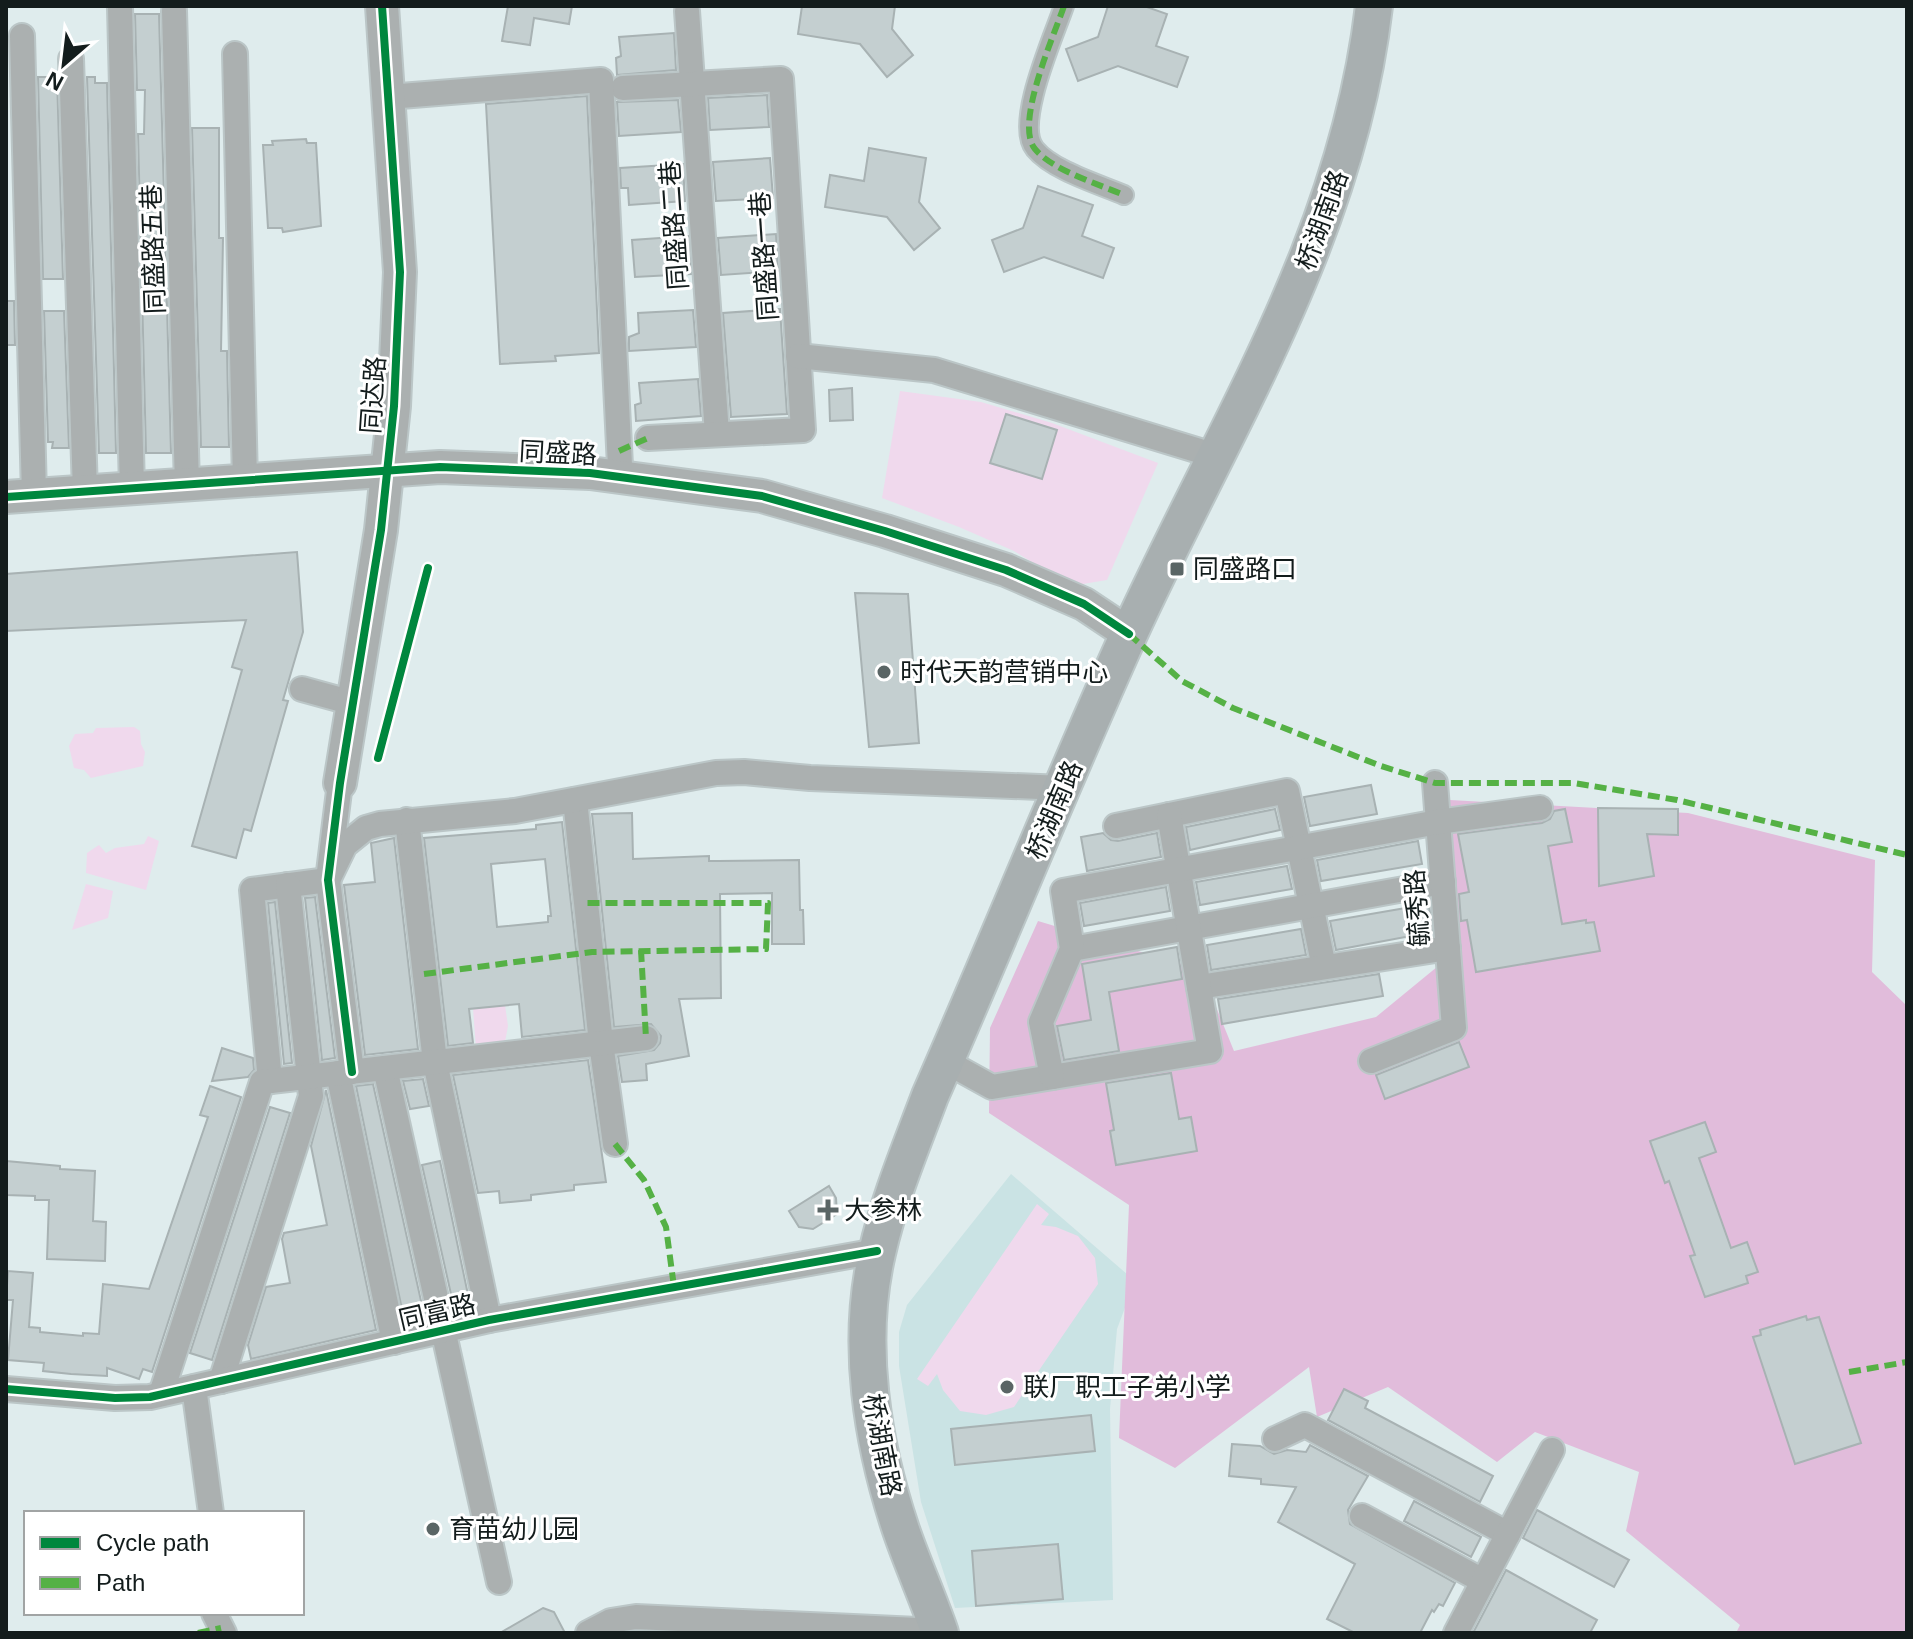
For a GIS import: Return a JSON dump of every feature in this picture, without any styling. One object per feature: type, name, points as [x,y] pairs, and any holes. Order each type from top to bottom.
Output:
[{"type":"main road","name":"桥湖南路","points":[[939,1632],[885,1476],[872,1407],[868,1355],[871,1283],[877,1251],[902,1172],[945,1061],[1129,634],[1291,303],[1319,233],[1360,98],[1374,6]]},
{"type":"street","name":"同达路","points":[[340,783],[381,530],[394,406],[400,272],[382,6]]},
{"type":"street","points":[[1064,6],[1027,117],[1029,140],[1044,157],[1061,167],[1124,195]]},
{"type":"street","points":[[120,7],[132,489]]},
{"type":"street","name":"同盛路五巷","points":[[174,11],[187,486]]},
{"type":"street","name":"同盛路二巷","points":[[687,11],[717,434]]},
{"type":"street","points":[[20,496],[22,36]]},
{"type":"street","points":[[235,54],[245,482]]},
{"type":"street","points":[[71,59],[85,492]]},
{"type":"street","name":"同盛路一巷","points":[[693,84],[781,79],[803,430],[717,434]]},
{"type":"street","points":[[388,97],[601,80],[620,466]]},
{"type":"street","points":[[623,88],[693,84]]},
{"type":"street","points":[[798,356],[934,370],[1216,456]]},
{"type":"street","points":[[648,438],[717,434]]},
{"type":"street","name":"同盛路","points":[[20,496],[440,467],[590,473],[762,496],[885,531],[1006,570],[1084,604],[1129,634]]},
{"type":"street","points":[[302,689],[353,703]]},
{"type":"street","points":[[328,880],[345,845],[366,828],[407,820],[515,811],[716,773],[1064,788]]},
{"type":"street","points":[[340,783],[328,880],[345,1072],[394,1342]]},
{"type":"street","name":"毓秀路","points":[[1371,1061],[1454,1028],[1435,783]]},
{"type":"street","points":[[1116,826],[1287,791],[1324,967]]},
{"type":"street","points":[[575,800],[615,1144]]},
{"type":"street","points":[[1052,1077],[1041,1022],[1072,949],[1063,891],[1438,822],[1540,808]]},
{"type":"street","points":[[945,1061],[992,1087],[1210,1051],[1169,815]]},
{"type":"street","points":[[407,820],[435,1062],[489,1320]]},
{"type":"street","points":[[270,1081],[252,890],[328,880]]},
{"type":"street","points":[[1072,949],[1443,882]]},
{"type":"street","points":[[221,1381],[311,1096],[288,885]]},
{"type":"street","points":[[1199,987],[1448,948]]},
{"type":"street","points":[[161,1394],[262,1082],[646,1038]]},
{"type":"street","points":[[385,1068],[499,1582]]},
{"type":"street","name":"同富路","points":[[6,1389],[115,1398],[161,1394],[489,1320],[877,1251]]},
{"type":"street","points":[[194,1387],[211,1511]]},
{"type":"street","points":[[1275,1439],[1305,1425],[1508,1534]]},
{"type":"street","points":[[1456,1633],[1552,1450]]},
{"type":"street","points":[[1362,1516],[1483,1581]]},
{"type":"street","points":[[215,1615],[224,1633]]},
{"type":"street","points":[[588,1633],[636,1617],[939,1632]]},
{"type":"shaded area","points":[[900,391],[981,402],[1052,423],[1158,463],[1107,580],[1071,586],[1014,551],[882,498]]},
{"type":"shaded area","points":[[134,727],[140,731],[145,752],[143,766],[91,778],[84,770],[74,768],[69,746],[75,734],[93,733],[96,728]]},
{"type":"shaded area","points":[[1450,800],[1688,813],[1875,860],[1872,972],[1907,1006],[1907,1633],[1736,1633],[1740,1625],[1626,1531],[1639,1472],[1535,1432],[1497,1462],[1388,1387],[1317,1417],[1309,1367],[1175,1468],[1119,1438],[1129,1205],[989,1113],[990,1028],[1038,921],[1201,970],[1234,1051],[1376,1017],[1454,953]]},
{"type":"shaded area","points":[[148,836],[159,841],[146,890],[86,873],[87,853],[99,845],[106,853],[115,848],[144,844]]},
{"type":"shaded area","points":[[86,884],[113,891],[108,918],[72,930]]},
{"type":"shaded area","points":[[505,1005],[508,1026],[505,1042],[476,1048],[473,1008]]},
{"type":"shaded area","name":"联厂职工子弟小学","points":[[1011,1174],[1135,1281],[1117,1329],[1110,1409],[1113,1600],[955,1608],[921,1502],[899,1366],[899,1332],[907,1305]]},
{"type":"shaded area","points":[[1037,1204],[1049,1214],[1041,1225],[1078,1236],[1095,1258],[1098,1284],[1014,1407],[986,1415],[960,1411],[943,1390],[937,1374],[928,1386],[917,1379]]},
{"type":"building","points":[[508,6],[572,6],[569,24],[534,18],[530,45],[502,41]]},
{"type":"building","points":[[802,6],[895,6],[892,29],[913,55],[887,77],[860,44],[798,34]]},
{"type":"building","points":[[1108,6],[1144,6],[1167,14],[1156,46],[1188,57],[1177,87],[1118,66],[1078,81],[1066,49],[1098,37]]},
{"type":"building","points":[[135,14],[159,14],[171,453],[146,453],[138,134],[144,134],[145,90],[137,90]]},
{"type":"building","points":[[674,33],[676,70],[617,75],[616,58],[621,56],[619,37]]},
{"type":"building","points":[[38,77],[57,77],[63,279],[43,279]]},
{"type":"building","points":[[87,77],[95,77],[95,83],[107,83],[116,453],[99,453]]},
{"type":"building","points":[[767,95],[769,127],[710,130],[708,98]]},
{"type":"building","points":[[587,96],[599,353],[555,356],[556,361],[500,364],[486,104]]},
{"type":"building","points":[[678,100],[681,132],[619,136],[617,102]]},
{"type":"building","points":[[192,128],[219,128],[219,238],[223,238],[221,351],[227,351],[229,447],[201,447]]},
{"type":"building","points":[[306,139],[307,143],[316,143],[321,226],[283,232],[282,228],[268,228],[263,145],[273,145],[272,141]]},
{"type":"building","points":[[869,148],[926,158],[919,202],[940,228],[914,250],[887,217],[825,207],[830,175],[864,181]]},
{"type":"building","points":[[770,158],[773,198],[716,201],[713,162]]},
{"type":"building","points":[[683,164],[685,201],[629,205],[628,188],[621,188],[620,168]]},
{"type":"building","points":[[1038,186],[1093,205],[1082,236],[1114,248],[1103,278],[1044,257],[1004,272],[992,240],[1023,228]]},
{"type":"building","points":[[776,234],[778,271],[721,275],[718,238]]},
{"type":"building","points":[[688,236],[691,274],[635,277],[632,240]]},
{"type":"building","points":[[6,301],[14,301],[15,345],[6,345]]},
{"type":"building","points":[[780,309],[787,414],[731,417],[723,313]]},
{"type":"building","points":[[693,310],[696,347],[629,351],[629,337],[639,333],[638,313]]},
{"type":"building","points":[[44,311],[64,311],[69,448],[52,448],[53,442],[48,442]]},
{"type":"building","points":[[698,379],[701,416],[636,421],[635,405],[641,403],[639,383]]},
{"type":"building","points":[[852,388],[853,420],[830,421],[829,390]]},
{"type":"building","points":[[1006,414],[1057,430],[1042,479],[990,463]]},
{"type":"building","points":[[297,552],[303,632],[283,700],[288,701],[251,831],[244,829],[236,858],[192,846],[242,670],[232,667],[246,620],[6,631],[6,574]]},
{"type":"building","points":[[855,593],[908,594],[919,743],[869,747]]},
{"type":"building","points":[[1371,785],[1377,814],[1310,826],[1304,797]]},
{"type":"building","points":[[1598,808],[1678,809],[1678,835],[1647,834],[1654,876],[1599,886]]},
{"type":"building","points":[[1275,809],[1280,830],[1190,850],[1186,827]]},
{"type":"building","points":[[1565,809],[1572,842],[1548,846],[1562,924],[1586,920],[1586,923],[1594,922],[1600,951],[1476,972],[1467,920],[1461,921],[1459,894],[1469,892],[1458,834],[1542,823],[1550,819],[1554,811]]},
{"type":"building","points":[[632,813],[633,859],[709,856],[709,861],[799,860],[804,944],[772,944],[772,893],[720,894],[721,998],[679,999],[689,1056],[646,1064],[647,1080],[622,1082],[618,1056],[654,1050],[661,1036],[651,1024],[614,1027],[592,814]]},
{"type":"building","points":[[562,822],[585,1030],[522,1037],[519,1004],[469,1009],[473,1043],[448,1046],[424,838],[536,829],[536,825]],"holes":[[[545,859],[551,916],[548,916],[548,922],[497,927],[491,864]]]},
{"type":"building","points":[[1103,833],[1111,840],[1118,841],[1157,833],[1161,857],[1087,871],[1081,837]]},
{"type":"building","points":[[394,838],[418,1049],[365,1055],[344,885],[375,882],[371,843]]},
{"type":"building","points":[[1418,841],[1422,864],[1321,881],[1317,860]]},
{"type":"building","points":[[1287,866],[1292,889],[1200,905],[1196,882]]},
{"type":"building","points":[[1166,887],[1170,911],[1084,926],[1080,903]]},
{"type":"building","points":[[315,897],[335,1058],[322,1060],[305,898]]},
{"type":"building","points":[[275,902],[292,1063],[284,1064],[268,903]]},
{"type":"building","points":[[1429,904],[1432,932],[1336,950],[1330,921]]},
{"type":"building","points":[[1301,929],[1306,955],[1211,970],[1207,945]]},
{"type":"building","points":[[1177,947],[1182,979],[1109,992],[1119,1051],[1064,1060],[1057,1026],[1091,1020],[1082,964]]},
{"type":"building","points":[[1379,974],[1383,996],[1222,1024],[1218,999]]},
{"type":"building","points":[[1459,1042],[1469,1067],[1385,1099],[1376,1075]]},
{"type":"building","points":[[222,1048],[253,1058],[254,1070],[248,1077],[212,1081]]},
{"type":"building","points":[[588,1060],[606,1182],[574,1185],[574,1190],[531,1195],[531,1200],[500,1203],[499,1191],[478,1193],[453,1075]]},
{"type":"building","points":[[1171,1073],[1179,1119],[1191,1117],[1197,1151],[1116,1165],[1106,1083]]},
{"type":"building","points":[[423,1079],[429,1106],[410,1109],[403,1081]]},
{"type":"building","points":[[373,1084],[425,1319],[405,1324],[356,1086]]},
{"type":"building","points":[[210,1086],[241,1097],[152,1372],[143,1369],[139,1379],[107,1368],[107,1376],[71,1374],[43,1371],[44,1363],[8,1360],[13,1300],[6,1300],[8,1271],[33,1273],[29,1327],[40,1328],[40,1332],[83,1336],[83,1333],[99,1334],[103,1284],[149,1289],[208,1117],[200,1115]]},
{"type":"building","points":[[326,1090],[376,1330],[251,1359],[248,1345],[266,1287],[290,1283],[282,1239],[284,1233],[327,1225],[311,1146]]},
{"type":"building","points":[[270,1107],[290,1113],[212,1360],[190,1353]]},
{"type":"building","points":[[1705,1122],[1716,1152],[1699,1158],[1731,1248],[1747,1242],[1758,1272],[1746,1276],[1748,1283],[1705,1297],[1690,1256],[1695,1255],[1669,1181],[1665,1183],[1650,1141]]},
{"type":"building","points":[[6,1161],[95,1171],[93,1221],[106,1222],[105,1261],[47,1259],[49,1200],[6,1195]]},
{"type":"building","points":[[440,1161],[471,1309],[455,1312],[422,1165]]},
{"type":"building","points":[[829,1186],[836,1198],[837,1214],[813,1229],[799,1227],[789,1211]]},
{"type":"building","points":[[1806,1316],[1807,1320],[1819,1317],[1861,1443],[1795,1464],[1753,1337],[1761,1335],[1760,1330]]},
{"type":"building","points":[[1344,1389],[1368,1401],[1365,1408],[1493,1476],[1480,1502],[1328,1420]]},
{"type":"building","points":[[1091,1415],[1095,1451],[955,1465],[951,1429]]},
{"type":"building","points":[[1232,1444],[1260,1446],[1274,1454],[1287,1450],[1306,1452],[1310,1445],[1368,1476],[1348,1510],[1350,1524],[1455,1583],[1443,1606],[1439,1604],[1434,1612],[1432,1610],[1420,1633],[1355,1633],[1327,1619],[1355,1564],[1278,1522],[1296,1487],[1261,1484],[1261,1479],[1229,1476]]},
{"type":"building","points":[[1414,1501],[1481,1537],[1471,1557],[1404,1521]]},
{"type":"building","points":[[1537,1510],[1629,1560],[1614,1587],[1523,1538]]},
{"type":"building","points":[[1058,1544],[1063,1599],[976,1606],[972,1551]]},
{"type":"building","points":[[1506,1570],[1597,1620],[1590,1633],[1473,1633]]},
{"type":"building","points":[[543,1608],[554,1612],[565,1633],[500,1633]]},
{"type":"marked path","points":[[1064,6],[1032,101],[1030,137],[1035,149],[1052,164],[1124,195]]},
{"type":"marked path","points":[[619,451],[648,438]]},
{"type":"marked path","points":[[1129,634],[1182,681],[1233,708],[1381,766],[1435,783],[1574,783],[1677,800],[1907,855]]},
{"type":"marked path","points":[[424,974],[592,952],[766,949],[768,903],[587,903]]},
{"type":"marked path","points":[[641,950],[646,1038]]},
{"type":"marked path","points":[[615,1144],[644,1180],[666,1227],[674,1287]]},
{"type":"marked path","points":[[1849,1372],[1907,1362]]},
{"type":"marked path","points":[[198,1633],[221,1628]]},
{"type":"cycle path","points":[[352,1072],[328,880],[340,783],[381,530],[394,406],[400,272],[382,6]]},
{"type":"cycle path","points":[[6,497],[440,467],[590,473],[762,496],[885,531],[1006,570],[1084,604],[1129,634]]},
{"type":"cycle path","points":[[378,758],[428,568]]},
{"type":"cycle path","points":[[6,1389],[115,1398],[150,1397],[489,1320],[877,1251]]},
{"type":"place","name":"同盛路口","points":[[1177,569]]},
{"type":"place","name":"时代天韵营销中心","points":[[884,672]]},
{"type":"place","name":"大参林","points":[[828,1210]]},
{"type":"place","name":"联厂职工子弟小学","points":[[1007,1387]]},
{"type":"place","name":"育苗幼儿园","points":[[433,1529]]}]
